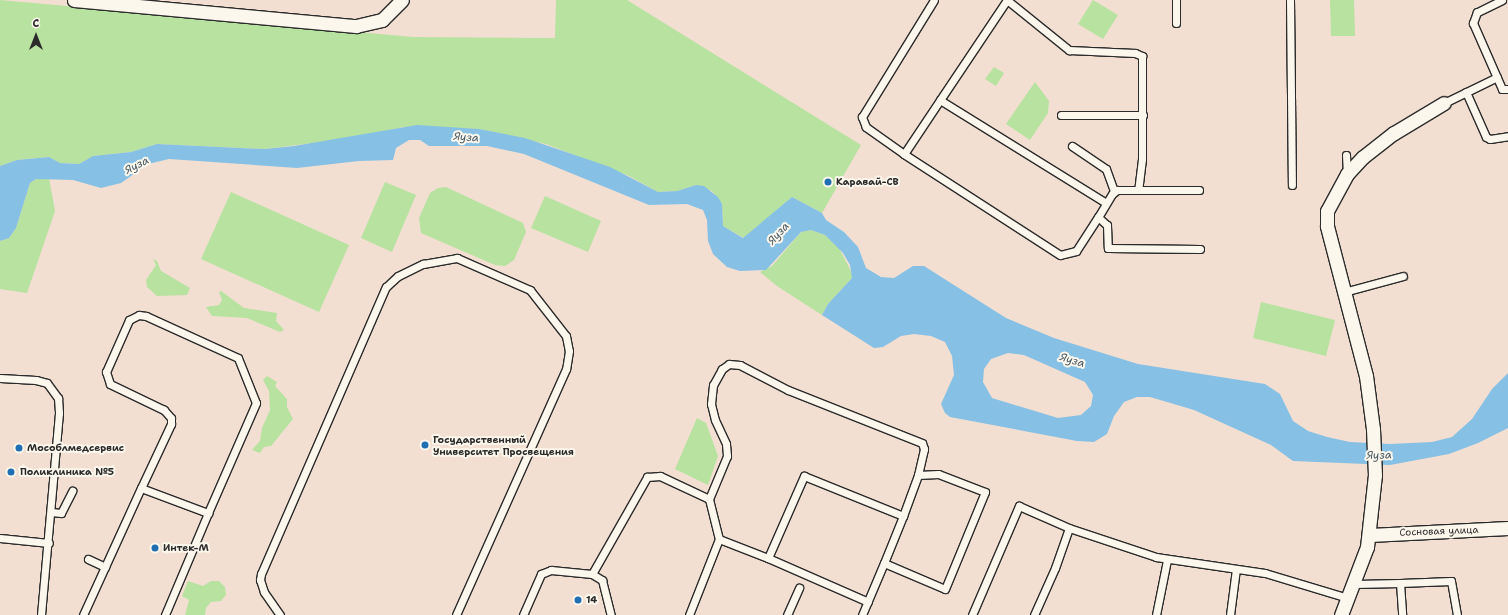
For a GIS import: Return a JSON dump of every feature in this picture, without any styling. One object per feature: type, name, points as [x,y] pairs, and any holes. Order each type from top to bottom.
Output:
[{"type":"street","points":[[74,0],[356,26],[382,20],[402,0]]},
{"type":"street","points":[[1341,615],[1355,584],[1370,535],[1375,475],[1373,429],[1366,376],[1326,215],[1347,174],[1368,158],[1394,133],[1444,103]]},
{"type":"street","name":"Сосновая улица","points":[[1370,535],[1508,528]]},
{"type":"lane","points":[[934,0],[862,117],[866,127],[904,154],[1060,255],[1076,250],[1114,191]]},
{"type":"lane","points":[[904,154],[1007,0],[1069,50],[1140,54],[1143,60],[1143,115],[1146,159],[1138,190]]},
{"type":"lane","points":[[1176,0],[1176,22]]},
{"type":"lane","points":[[1290,0],[1292,185]]},
{"type":"lane","points":[[1502,0],[1477,12],[1473,18],[1502,89],[1508,89]]},
{"type":"lane","points":[[1444,103],[1497,77]]},
{"type":"lane","points":[[1466,92],[1486,137],[1490,139],[1508,136]]},
{"type":"lane","points":[[940,100],[1106,203]]},
{"type":"lane","points":[[1061,115],[1143,115]]},
{"type":"lane","points":[[1072,146],[1106,169],[1114,191]]},
{"type":"lane","points":[[1346,155],[1347,174]]},
{"type":"lane","points":[[1114,191],[1199,190]]},
{"type":"lane","points":[[1098,216],[1107,224],[1108,248],[1200,250]]},
{"type":"lane","points":[[280,615],[264,592],[261,574],[386,287],[398,276],[423,264],[457,258],[530,290],[566,336],[569,351],[566,369],[456,615]]},
{"type":"lane","points":[[1344,292],[1403,276]]},
{"type":"lane","points":[[83,615],[171,424],[171,418],[164,410],[110,384],[106,372],[129,320],[139,315],[146,316],[238,358],[256,403],[165,615]]},
{"type":"lane","points":[[689,615],[719,539],[709,499],[727,456],[726,444],[712,412],[711,391],[722,369],[728,364],[740,365],[788,390],[919,441],[924,448],[918,475],[903,516],[862,615]]},
{"type":"lane","points":[[0,378],[36,380],[47,383],[58,398],[49,543],[41,615]]},
{"type":"lane","points":[[884,563],[945,590],[985,492],[938,474],[918,475]]},
{"type":"lane","points":[[592,574],[647,477],[660,476],[709,499]]},
{"type":"lane","points":[[768,558],[804,476],[903,516]]},
{"type":"lane","points":[[141,488],[208,513]]},
{"type":"lane","points":[[51,512],[61,513],[72,491]]},
{"type":"lane","points":[[972,615],[1019,506],[1069,528],[1167,560],[1276,576],[1348,598]]},
{"type":"lane","points":[[1034,615],[1055,568],[1069,528]]},
{"type":"lane","points":[[0,538],[49,543]]},
{"type":"lane","points":[[719,539],[768,558],[868,602]]},
{"type":"lane","points":[[88,559],[105,567]]},
{"type":"lane","points":[[1156,615],[1167,560]]},
{"type":"lane","points":[[1230,615],[1236,569]]},
{"type":"lane","points":[[523,615],[545,571],[592,574],[602,580],[611,615]]},
{"type":"lane","points":[[1355,584],[1451,581],[1457,615]]},
{"type":"lane","points":[[1400,583],[1402,615]]},
{"type":"lane","points":[[787,615],[799,588]]},
{"type":"green space","points":[[0,0],[413,37],[555,38],[556,0],[627,0],[861,145],[822,213],[792,197],[744,238],[723,226],[722,204],[712,191],[696,185],[677,191],[658,192],[629,176],[546,144],[479,129],[403,127],[362,137],[264,149],[157,144],[131,152],[93,156],[79,164],[60,163],[49,157],[17,160],[0,166]]},
{"type":"green space","points":[[1093,0],[1118,15],[1103,39],[1078,24]]},
{"type":"green space","points":[[1330,0],[1354,0],[1355,36],[1331,36]]},
{"type":"green space","points":[[994,67],[1004,73],[996,86],[985,79]]},
{"type":"green space","points":[[1035,82],[1049,101],[1048,113],[1030,140],[1006,124]]},
{"type":"green space","points":[[49,178],[55,211],[27,293],[0,289],[0,241],[9,238],[16,228],[30,183],[36,179]]},
{"type":"green space","points":[[385,182],[416,195],[392,252],[361,238]]},
{"type":"green space","points":[[446,187],[523,223],[526,232],[514,260],[505,266],[495,265],[421,233],[419,218],[430,193],[438,188]]},
{"type":"green space","points":[[231,192],[349,245],[319,312],[201,259]]},
{"type":"green space","points":[[545,196],[601,221],[588,252],[531,228]]},
{"type":"green space","points":[[811,230],[825,235],[839,248],[852,273],[852,278],[828,304],[822,315],[777,286],[760,272],[772,266],[801,232]]},
{"type":"green space","points":[[153,259],[157,261],[161,271],[190,288],[187,295],[157,296],[147,287],[146,280],[156,265]]},
{"type":"green space","points":[[221,291],[244,308],[277,313],[276,321],[284,330],[280,332],[247,318],[212,316],[206,307],[219,305],[222,300],[219,292]]},
{"type":"green space","points":[[1261,302],[1335,320],[1326,356],[1253,338]]},
{"type":"green space","points":[[267,376],[277,382],[275,386],[287,399],[287,407],[293,419],[271,446],[264,447],[260,453],[252,450],[260,441],[262,428],[270,410],[269,391],[263,380]]},
{"type":"green space","points":[[697,418],[706,423],[718,456],[708,485],[675,469]]},
{"type":"green space","points":[[188,581],[203,586],[211,581],[219,581],[225,587],[226,595],[221,601],[211,602],[206,608],[205,615],[185,615],[189,600],[182,596]]},
{"type":"water","name":"Яуза","points":[[417,125],[479,129],[525,138],[610,167],[658,192],[677,191],[696,185],[704,186],[718,197],[722,204],[723,226],[743,238],[792,197],[822,213],[826,220],[844,232],[858,247],[866,268],[881,277],[894,278],[913,266],[924,266],[1006,318],[1054,338],[1138,364],[1265,384],[1280,394],[1293,421],[1308,431],[1350,442],[1390,444],[1432,442],[1452,437],[1472,419],[1492,389],[1508,373],[1508,428],[1478,443],[1449,454],[1390,465],[1293,461],[1271,445],[1194,410],[1150,397],[1137,397],[1124,402],[1114,416],[1107,434],[1094,442],[1077,441],[950,417],[945,413],[941,404],[954,375],[952,356],[945,342],[931,336],[914,334],[901,336],[883,347],[874,348],[822,315],[828,304],[852,278],[850,265],[843,253],[825,235],[811,230],[801,232],[766,270],[740,271],[727,267],[713,254],[708,241],[707,220],[703,210],[687,204],[649,205],[524,154],[487,146],[429,146],[420,140],[409,140],[396,148],[393,160],[359,161],[297,168],[169,159],[148,164],[121,183],[101,188],[73,180],[36,179],[30,183],[16,228],[9,238],[0,241],[0,166],[17,160],[49,157],[60,163],[79,164],[93,156],[131,152],[157,144],[264,149],[294,146]],"holes":[[[1008,353],[1024,355],[1085,382],[1093,395],[1091,406],[1081,415],[1058,418],[992,398],[983,382],[984,369],[991,359]]]},
{"type":"place","name":"Каравай-СВ","points":[[828,182]]},
{"type":"place","name":"Государственный Университет Просвещения","points":[[425,445]]},
{"type":"place","name":"Мособлмедсервис","points":[[19,448]]},
{"type":"place","name":"Поликлиника №5","points":[[11,472]]},
{"type":"place","name":"Интек-М","points":[[155,548]]},
{"type":"place","name":"14","points":[[578,600]]}]
